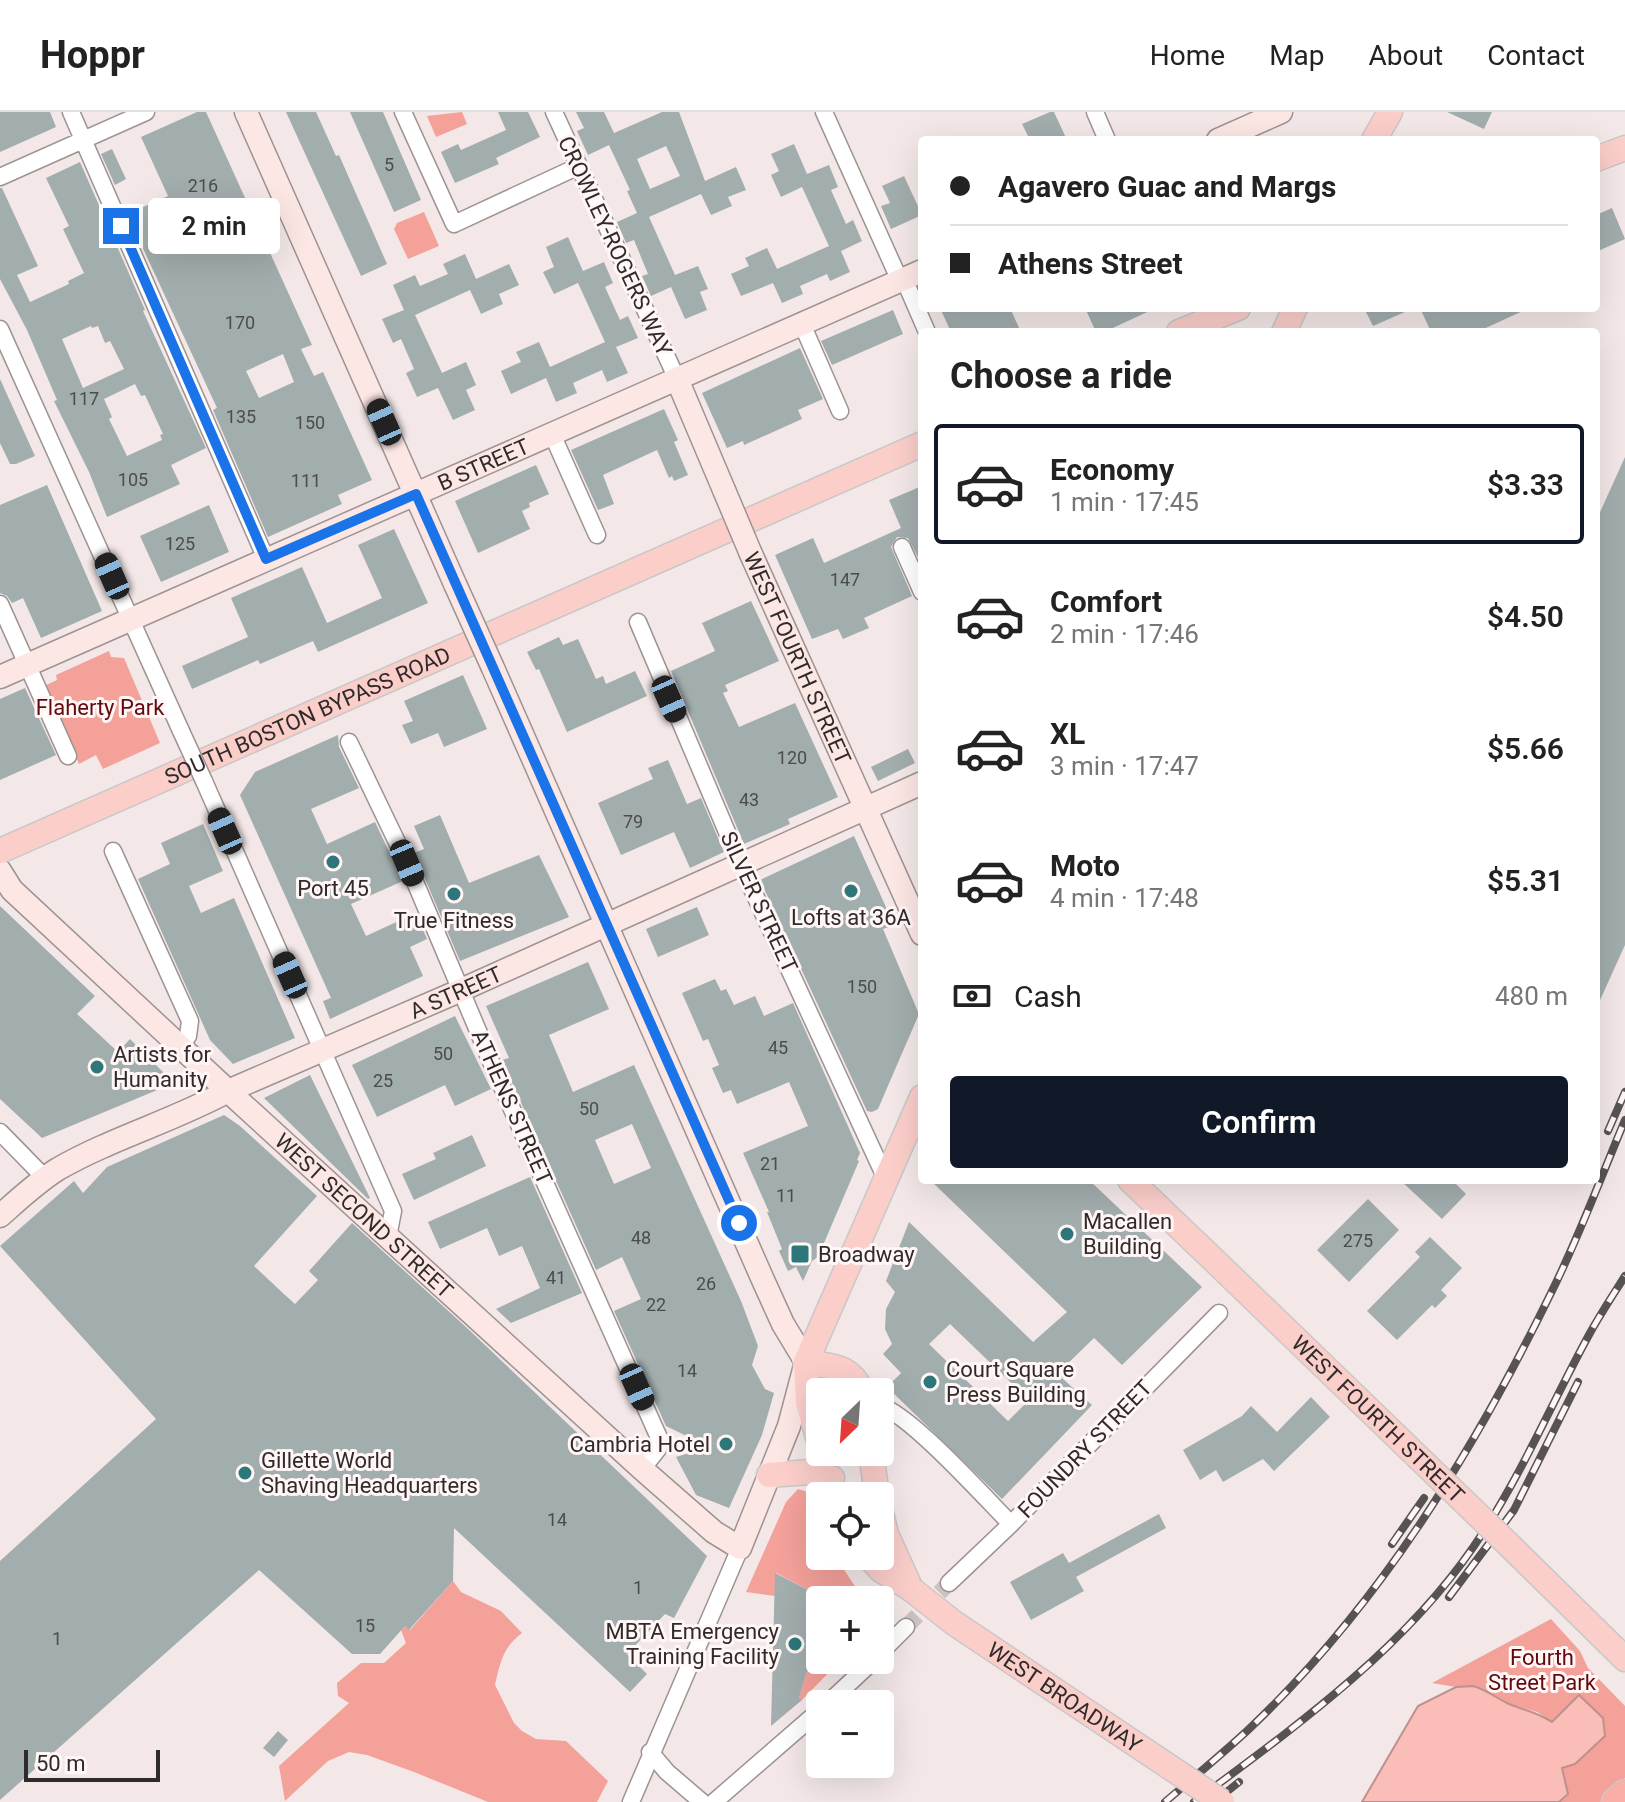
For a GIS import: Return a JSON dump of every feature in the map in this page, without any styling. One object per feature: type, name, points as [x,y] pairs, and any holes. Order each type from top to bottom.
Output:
[{"type":"highway","points":[[1616,1802],[1625,1794]]},
{"type":"main road","points":[[246,112],[783,1324],[806,1362],[807,1378]]},
{"type":"main road","points":[[1227,136],[1281,112]]},
{"type":"main road","points":[[1371,136],[1373,112]]},
{"type":"main road","points":[[1374,136],[1390,112]]},
{"type":"main road","points":[[1600,157],[1625,148]]},
{"type":"main road","name":"B STREET","points":[[0,677],[909,277]]},
{"type":"main road","points":[[1189,328],[1228,312]]},
{"type":"main road","name":"WEST FOURTH STREET","points":[[677,379],[751,554],[918,925]]},
{"type":"main road","name":"SOUTH BOSTON BYPASS ROAD","points":[[0,851],[918,446]]},
{"type":"main road","name":"A STREET","points":[[0,1216],[45,1178],[79,1158],[918,785]]},
{"type":"main road","name":"WEST SECOND STREET","points":[[1,873],[12,890],[228,1091],[642,1469],[714,1532],[740,1548]]},
{"type":"main road","points":[[740,1548],[789,1426],[806,1362],[918,1106]]},
{"type":"main road","name":"WEST FOURTH STREET","points":[[1134,1184],[1625,1659]]},
{"type":"main road","points":[[806,1362],[845,1369],[855,1378]]},
{"type":"main road","points":[[769,1475],[809,1472],[826,1482]]},
{"type":"main road","name":"WEST BROADWAY","points":[[894,1552],[911,1589]]},
{"type":"main road","name":"WEST BROADWAY","points":[[881,1570],[954,1623],[1222,1802]]},
{"type":"street","points":[[71,112],[266,559]]},
{"type":"street","points":[[0,177],[146,112]]},
{"type":"street","points":[[403,112],[454,224],[579,166]]},
{"type":"street","name":"CROWLEY-ROGERS WAY","points":[[554,112],[677,379]]},
{"type":"street","points":[[824,112],[909,277],[918,304]]},
{"type":"street","points":[[1095,112],[1105,136]]},
{"type":"street","points":[[802,324],[840,411]]},
{"type":"street","points":[[0,329],[324,1050],[393,1211],[388,1237]]},
{"type":"street","points":[[552,434],[597,535]]},
{"type":"street","points":[[902,547],[918,583]]},
{"type":"street","points":[[0,604],[68,756]]},
{"type":"street","name":"SILVER STREET","points":[[638,622],[741,865],[886,1179]]},
{"type":"street","name":"ATHENS STREET","points":[[349,742],[660,1440],[658,1449],[642,1469]]},
{"type":"street","points":[[113,851],[190,1021],[188,1036],[180,1047]]},
{"type":"street","points":[[0,1132],[45,1178]]},
{"type":"street","name":"FOUNDRY STREET","points":[[949,1583],[1219,1313]]},
{"type":"street","points":[[894,1412],[1011,1524]]},
{"type":"street","points":[[631,1802],[740,1548]]},
{"type":"street","points":[[894,1639],[906,1627]]},
{"type":"street","points":[[842,1690],[859,1674]]},
{"type":"street","points":[[714,1802],[806,1722]]},
{"type":"street","points":[[650,1752],[667,1772],[702,1802]]},
{"type":"green space","points":[[462,112],[467,124],[436,137],[427,116]]},
{"type":"green space","points":[[424,212],[439,246],[408,259],[394,229],[397,223]]},
{"type":"green space","name":"Flaherty Park","points":[[109,651],[111,657],[124,658],[160,743],[103,769],[96,755],[79,764],[44,686],[57,680],[56,675]]},
{"type":"green space","points":[[798,1489],[806,1491],[806,1570],[844,1570],[855,1586],[806,1586],[806,1589],[776,1573],[775,1596],[746,1592],[786,1502]]},
{"type":"green space","points":[[453,1581],[461,1592],[501,1611],[522,1633],[506,1650],[495,1685],[514,1723],[522,1731],[536,1739],[566,1741],[608,1781],[597,1802],[488,1802],[367,1755],[349,1752],[328,1761],[285,1801],[279,1766],[349,1703],[338,1696],[337,1683],[361,1663],[384,1663],[406,1643],[401,1630],[405,1626],[410,1630]]},
{"type":"green space","name":"Fourth Street Park","points":[[1551,1619],[1580,1651],[1588,1668],[1625,1706],[1625,1778],[1601,1802],[1559,1802],[1568,1794],[1562,1768],[1579,1695],[1552,1722],[1537,1712],[1509,1704],[1473,1686],[1432,1683]]},
{"type":"green space","points":[[806,1674],[827,1674],[812,1690],[806,1690],[802,1700],[799,1698]]},
{"type":"shaded area","points":[[1473,1686],[1552,1722],[1579,1695],[1603,1718],[1605,1736],[1575,1764],[1562,1768],[1568,1794],[1559,1802],[1362,1802],[1418,1706],[1456,1687]]},
{"type":"building","points":[[0,112],[50,112],[56,127],[0,152]]},
{"type":"building","points":[[197,112],[206,112],[312,345],[301,349],[314,376],[323,372],[372,480],[338,495],[342,504],[268,537],[213,410],[217,408],[127,214],[168,196],[141,137]],"holes":[[[283,354],[294,382],[259,398],[246,371]]]},
{"type":"building","points":[[286,112],[316,112],[336,156],[339,155],[387,264],[361,276]]},
{"type":"building","points":[[350,112],[383,112],[421,200],[394,212]]},
{"type":"building","points":[[498,112],[528,112],[540,137],[496,158],[499,164],[455,183],[441,152],[458,144],[461,150],[506,130]]},
{"type":"building","points":[[576,112],[604,112],[614,133],[662,112],[679,112],[705,181],[736,167],[746,190],[728,197],[732,206],[711,215],[701,194],[649,217],[675,275],[698,266],[708,289],[700,292],[707,310],[685,319],[671,287],[651,296],[642,276],[648,274],[634,240],[626,243],[617,222],[637,213],[627,191],[630,190],[609,145],[588,155],[577,131],[584,128]],"holes":[[[666,146],[680,176],[650,189],[637,159]]]},
{"type":"building","points":[[1054,112],[1065,136],[1028,136],[1022,124]]},
{"type":"building","points":[[1447,112],[1492,112],[1484,129]]},
{"type":"building","points":[[794,144],[807,174],[829,165],[838,187],[831,190],[846,224],[853,220],[862,241],[841,251],[850,272],[830,281],[827,274],[800,286],[803,294],[782,303],[773,283],[741,296],[731,274],[749,266],[745,258],[767,248],[777,269],[829,246],[802,187],[781,197],[771,175],[779,171],[771,154]]},
{"type":"building","points":[[112,149],[126,179],[115,185],[101,154]]},
{"type":"building","points":[[80,162],[143,311],[206,448],[171,465],[180,484],[107,517],[54,401],[57,400],[27,330],[0,279],[0,188],[38,266],[17,275],[30,302],[69,284],[68,281],[84,273],[63,229],[69,226],[46,178]],"holes":[[[98,326],[105,343],[110,341],[124,369],[83,388],[62,339]],[[135,384],[141,396],[145,395],[163,434],[160,435],[162,440],[127,456],[109,419],[112,417],[104,399]]]},
{"type":"building","points":[[904,176],[918,206],[918,217],[891,229],[881,206],[890,203],[882,186]]},
{"type":"building","points":[[1612,208],[1625,239],[1600,250],[1600,213]]},
{"type":"building","points":[[568,237],[583,271],[604,262],[613,283],[605,287],[620,320],[628,316],[638,338],[616,347],[628,373],[607,382],[602,370],[573,383],[577,393],[556,402],[546,378],[511,394],[501,371],[521,362],[516,352],[539,342],[550,367],[605,342],[578,283],[554,294],[543,272],[554,267],[546,247]]},
{"type":"building","points":[[465,254],[476,279],[509,264],[519,285],[499,294],[503,304],[481,314],[470,290],[415,315],[442,373],[466,362],[476,385],[466,390],[475,410],[453,420],[438,388],[417,397],[406,373],[414,369],[401,339],[393,343],[382,319],[404,310],[393,285],[415,275],[420,286],[448,274],[443,264]]},
{"type":"building","points":[[893,310],[903,334],[832,365],[821,341]]},
{"type":"building","points":[[942,312],[1012,312],[1019,328],[949,328]]},
{"type":"building","points":[[1087,312],[1147,312],[1113,328],[1094,328]]},
{"type":"building","points":[[1366,312],[1405,312],[1373,326]]},
{"type":"building","points":[[1422,312],[1520,312],[1486,328],[1429,328]]},
{"type":"building","points":[[800,348],[823,399],[798,410],[802,419],[744,445],[743,441],[727,448],[702,393]]},
{"type":"building","points":[[0,379],[35,456],[16,464],[10,464],[0,443]]},
{"type":"building","points":[[664,409],[678,440],[674,442],[688,475],[674,481],[672,476],[669,478],[657,450],[603,475],[614,504],[598,510],[571,450]]},
{"type":"building","points":[[1625,457],[1625,945],[1600,1000],[1600,512]]},
{"type":"building","points":[[536,465],[549,494],[529,503],[530,507],[522,511],[530,529],[478,553],[455,501]]},
{"type":"building","points":[[47,485],[102,611],[41,638],[23,598],[12,603],[0,593],[0,505]]},
{"type":"building","points":[[918,488],[918,557],[908,538],[897,537],[891,547],[912,596],[864,618],[869,628],[843,639],[838,629],[812,639],[775,555],[813,538],[824,563],[901,528],[889,500]]},
{"type":"building","points":[[209,505],[229,552],[161,582],[140,536]]},
{"type":"building","points":[[394,529],[428,603],[318,652],[313,641],[260,664],[258,660],[192,689],[182,666],[248,637],[231,598],[302,567],[327,623],[382,598],[358,545]]},
{"type":"building","points":[[751,601],[779,661],[725,685],[728,691],[723,693],[739,727],[795,703],[838,797],[788,819],[790,824],[744,844],[671,671],[715,651],[702,623]]},
{"type":"building","points":[[559,637],[563,645],[578,639],[596,679],[603,676],[606,684],[635,671],[647,696],[567,732],[539,669],[536,670],[527,652]]},
{"type":"building","points":[[463,675],[487,729],[444,747],[438,733],[411,744],[402,725],[413,721],[404,701]]},
{"type":"building","points":[[25,688],[56,755],[0,780],[0,699]]},
{"type":"building","name":"Port 45","points":[[338,735],[339,747],[359,788],[311,809],[327,844],[375,822],[403,881],[351,904],[366,936],[416,913],[427,939],[410,947],[423,976],[330,1019],[323,1001],[331,998],[240,795],[255,772]]},
{"type":"building","points":[[908,749],[915,763],[878,781],[871,767]]},
{"type":"building","points":[[668,760],[687,804],[701,798],[724,852],[690,868],[674,832],[621,855],[598,803],[653,779],[648,768]]},
{"type":"building","points":[[440,815],[469,883],[539,855],[569,917],[460,961],[414,853],[424,849],[414,826]]},
{"type":"building","points":[[203,824],[223,871],[189,886],[201,913],[234,898],[295,1038],[233,1064],[210,1040],[138,879],[170,864],[161,843]]},
{"type":"building","points":[[854,836],[894,925],[883,929],[918,1012],[878,1109],[872,1112],[867,1111],[760,880]]},
{"type":"building","points":[[0,906],[95,996],[77,1014],[118,1052],[130,1039],[174,1083],[42,1138],[0,1099]]},
{"type":"building","points":[[697,907],[709,935],[658,957],[646,929]]},
{"type":"building","points":[[588,962],[609,1009],[549,1035],[573,1092],[634,1065],[741,1301],[758,1346],[752,1365],[765,1389],[774,1393],[762,1435],[729,1508],[696,1495],[676,1457],[709,1447],[666,1426],[614,1311],[641,1299],[622,1257],[596,1270],[502,1060],[509,1058],[486,1006]],"holes":[[[632,1124],[651,1168],[614,1184],[595,1140]]]},
{"type":"building","points":[[715,979],[721,991],[726,989],[734,1005],[755,996],[764,1016],[793,1003],[860,1153],[818,1257],[812,1261],[803,1281],[796,1267],[788,1271],[779,1251],[782,1249],[769,1212],[743,1153],[808,1126],[789,1082],[737,1104],[731,1090],[723,1093],[712,1068],[719,1065],[708,1039],[703,1041],[682,993]]},
{"type":"building","points":[[455,1016],[491,1089],[455,1106],[445,1085],[377,1117],[352,1065]]},
{"type":"building","points":[[310,1075],[370,1198],[368,1199],[264,1098]]},
{"type":"building","points":[[224,1115],[317,1196],[254,1266],[285,1295],[295,1304],[318,1280],[309,1271],[352,1223],[707,1556],[674,1618],[665,1614],[627,1654],[647,1674],[630,1692],[454,1528],[453,1581],[409,1630],[405,1626],[380,1654],[352,1654],[259,1570],[0,1800],[0,1561],[156,1419],[0,1246],[74,1181],[83,1193],[107,1167]]},
{"type":"building","points":[[472,1135],[486,1166],[414,1200],[402,1174],[436,1159],[433,1153]]},
{"type":"building","points":[[530,1177],[582,1293],[511,1323],[496,1309],[540,1288],[522,1246],[499,1256],[487,1228],[440,1249],[428,1222]]},
{"type":"building","points":[[934,1184],[1093,1184],[1202,1287],[1122,1365],[1094,1338],[1060,1371],[1065,1375],[1062,1378],[1092,1405],[1002,1499],[894,1394],[894,1380],[901,1373],[883,1354],[892,1344],[885,1329],[886,1309],[895,1292],[886,1281],[909,1222],[1033,1342],[1067,1312]],"holes":[[[950,1324],[1029,1400],[1008,1421],[929,1344]]]},
{"type":"building","points":[[1404,1184],[1456,1184],[1466,1194],[1442,1219]]},
{"type":"building","points":[[1368,1199],[1399,1230],[1349,1282],[1317,1250]]},
{"type":"building","points":[[1430,1237],[1462,1268],[1441,1290],[1447,1296],[1435,1308],[1432,1305],[1397,1340],[1367,1311],[1420,1257],[1415,1252]]},
{"type":"building","points":[[1311,1397],[1330,1417],[1274,1471],[1263,1459],[1223,1482],[1216,1470],[1200,1480],[1183,1450],[1242,1416],[1251,1406],[1277,1432]]},
{"type":"building","points":[[1159,1514],[1166,1528],[1076,1577],[1084,1591],[1031,1620],[1010,1582],[1063,1553],[1069,1563]]},
{"type":"building","name":"MBTA Emergency Training Facility","points":[[775,1573],[806,1589],[806,1674],[799,1698],[802,1700],[771,1726]]},
{"type":"building","points":[[278,1731],[288,1740],[274,1757],[263,1748]]},
{"type":"tunnel","points":[[906,1627],[949,1583]]},
{"type":"railway","points":[[1608,1131],[1625,1092]]},
{"type":"railway","points":[[1600,1180],[1625,1120]]},
{"type":"railway","points":[[1165,1802],[1248,1730],[1295,1682],[1339,1632],[1419,1525],[1455,1469],[1521,1353],[1571,1250],[1598,1184]]},
{"type":"railway","points":[[1194,1802],[1345,1685],[1414,1620],[1445,1584],[1491,1521],[1590,1333],[1625,1276]]},
{"type":"railway","points":[[1449,1597],[1514,1510],[1578,1382]]},
{"type":"railway","points":[[1392,1544],[1424,1498]]},
{"type":"railway","points":[[1214,1802],[1239,1782]]},
{"type":"place","name":"Port 45","points":[[333,862]]},
{"type":"place","name":"Lofts at 36A","points":[[851,891]]},
{"type":"place","name":"True Fitness","points":[[454,894]]},
{"type":"place","name":"Artists for Humanity","points":[[97,1067]]},
{"type":"place","name":"Macallen Building","points":[[1067,1234]]},
{"type":"place","name":"Broadway","points":[[800,1254]]},
{"type":"place","name":"Court Square Press Building","points":[[930,1382]]},
{"type":"place","name":"Cambria Hotel","points":[[726,1444]]},
{"type":"place","name":"Gillette World Shaving Headquarters","points":[[245,1473]]},
{"type":"place","name":"MBTA Emergency Training Facility","points":[[795,1644]]},
{"type":"route","points":[[121,226],[266,559],[416,494],[739,1223]]}]
